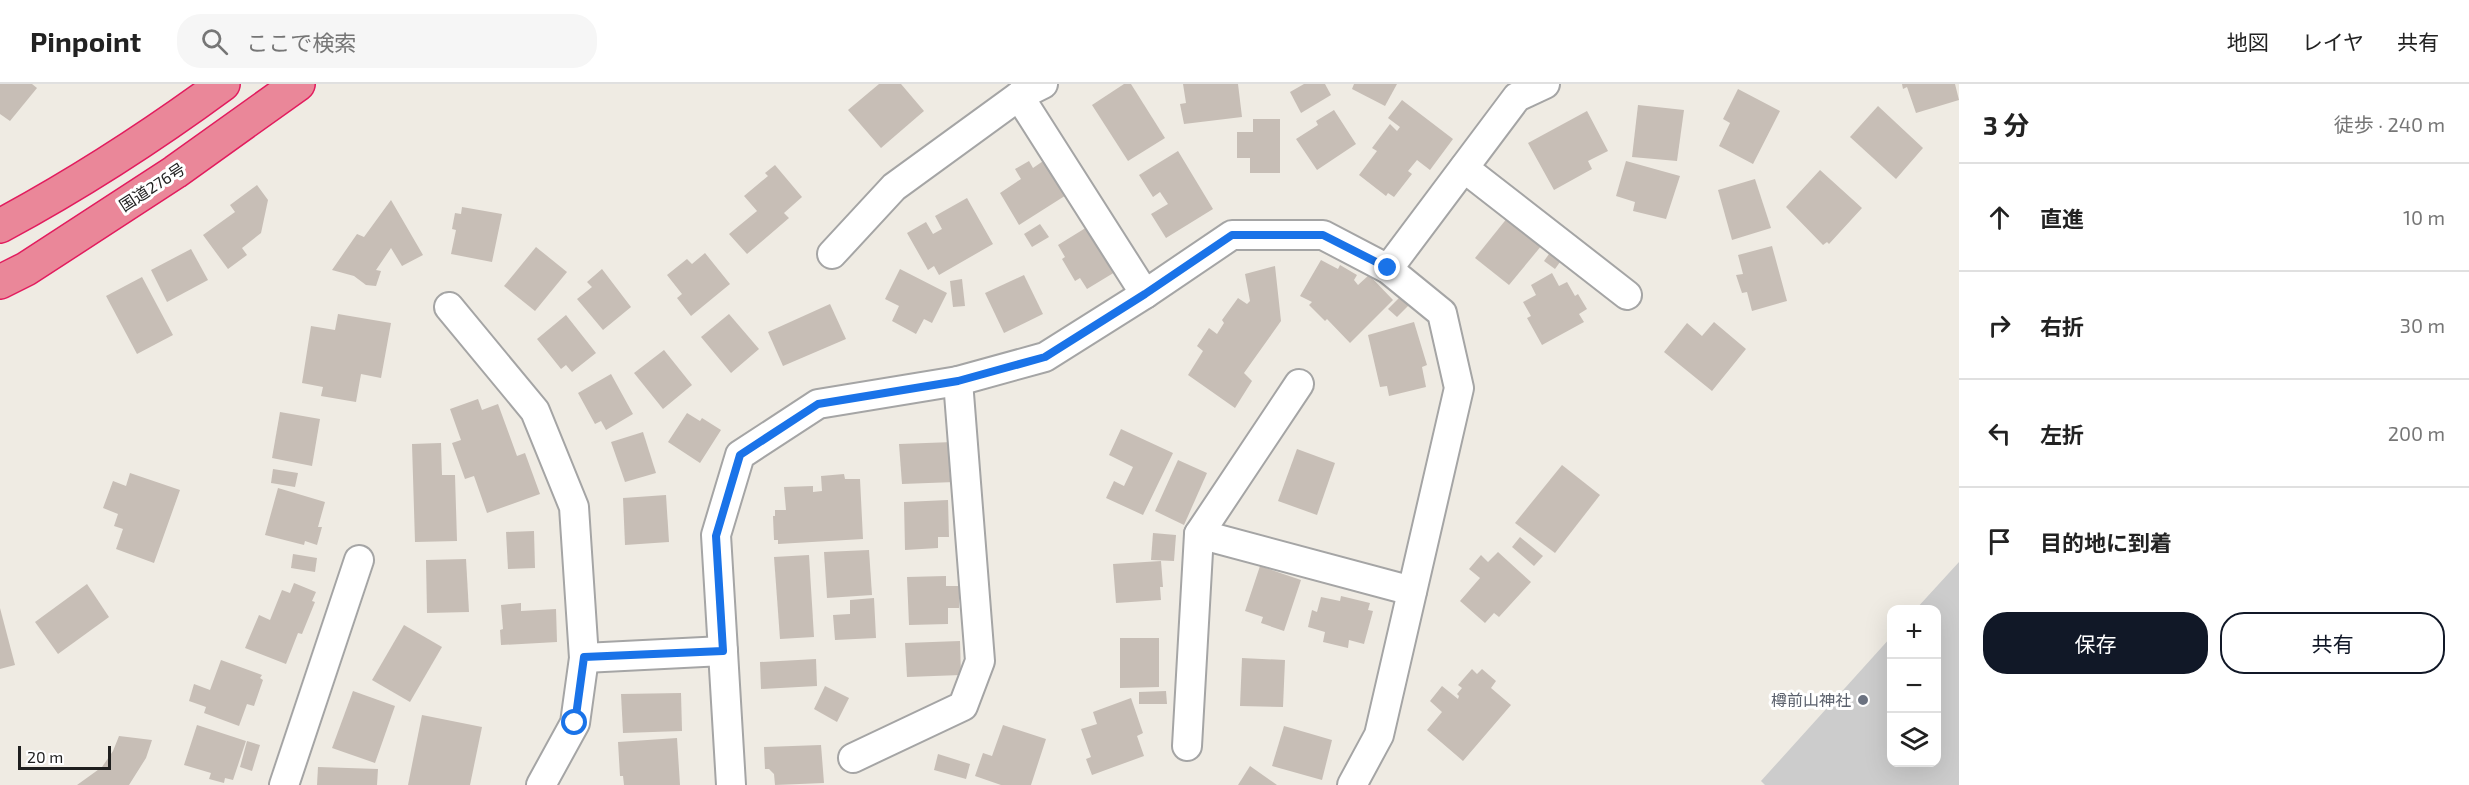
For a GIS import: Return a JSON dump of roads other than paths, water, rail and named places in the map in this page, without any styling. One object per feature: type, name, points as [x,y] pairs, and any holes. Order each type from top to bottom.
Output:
[{"type":"highway","points":[[0,226],[80,181],[168,124],[222,84]]},
{"type":"highway","name":"国道276号","points":[[0,282],[36,262],[175,172],[298,84]]},
{"type":"street","points":[[1388,268],[1517,97],[1545,84]]},
{"type":"street","points":[[832,254],[894,187],[1031,90],[1145,294]]},
{"type":"street","points":[[1464,168],[1627,295]]},
{"type":"street","points":[[731,785],[716,536],[740,455],[818,404],[958,381],[1045,357],[1145,294],[1232,235],[1323,235],[1388,268],[1442,313],[1460,388],[1379,735],[1352,785]]},
{"type":"street","points":[[449,307],[535,411],[574,507],[584,657],[575,723],[541,785]]},
{"type":"street","points":[[854,758],[963,706],[980,661],[958,381]]},
{"type":"street","points":[[1187,746],[1199,534],[1299,384]]},
{"type":"street","points":[[1199,534],[1412,591]]},
{"type":"street","points":[[284,785],[359,560]]},
{"type":"street","points":[[584,657],[723,651]]},
{"type":"place","name":"樽前山神社","points":[[1863,700]]}]
